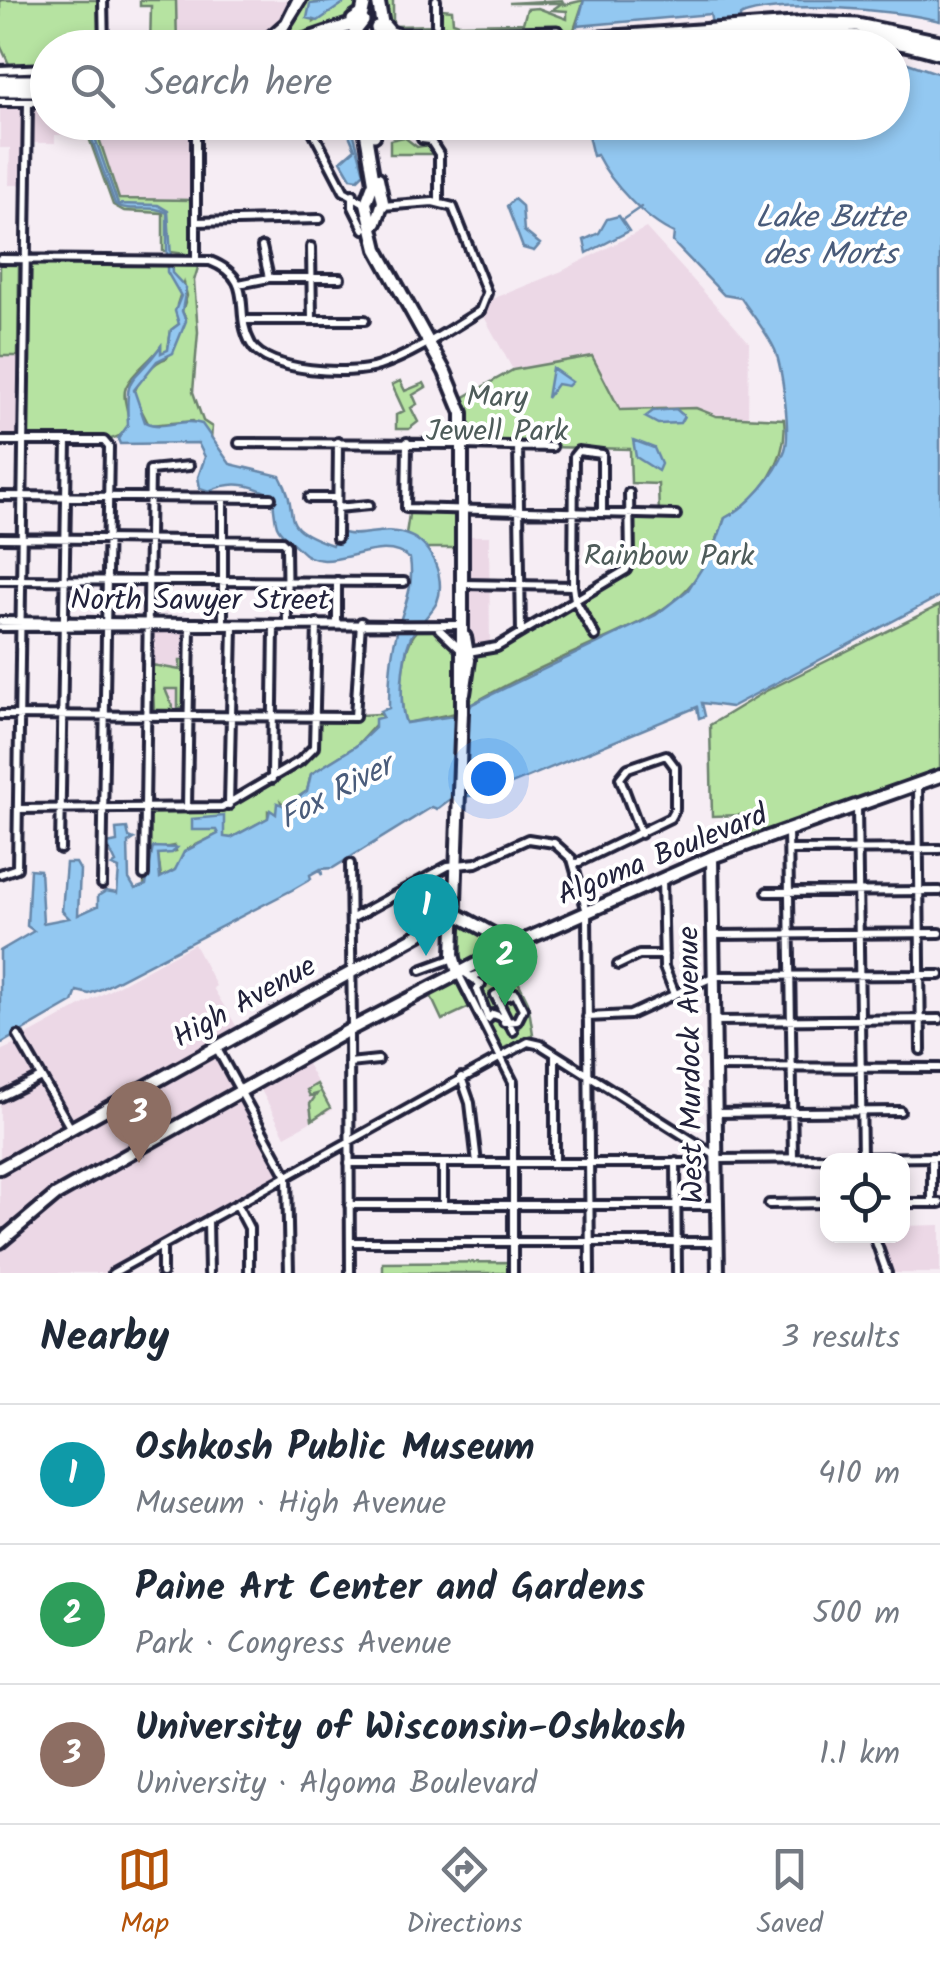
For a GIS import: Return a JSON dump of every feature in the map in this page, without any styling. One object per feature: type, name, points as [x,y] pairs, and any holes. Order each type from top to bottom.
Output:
[{"type":"highway","points":[[372,0],[385,28],[396,30]]},
{"type":"highway","points":[[368,30],[372,0]]},
{"type":"highway","points":[[332,30],[360,17],[372,0]]},
{"type":"highway","points":[[763,30],[858,25],[882,30]]},
{"type":"highway","points":[[910,36],[940,42]]},
{"type":"highway","points":[[910,48],[940,54]]},
{"type":"highway","points":[[0,81],[30,80]]},
{"type":"highway","points":[[0,90],[30,90]]},
{"type":"main road","points":[[370,140],[372,204],[394,282],[452,387],[462,414],[462,584],[453,622],[463,648],[462,714]]},
{"type":"main road","points":[[463,648],[453,965],[464,974]]},
{"type":"main road","name":"Algoma Boulevard","points":[[0,1242],[49,1200],[350,1029],[478,968],[504,947],[712,857],[940,776]]},
{"type":"main road","name":"West Murdock Avenue","points":[[712,857],[716,1067],[712,1160],[718,1273]]},
{"type":"main road","points":[[667,876],[706,865],[713,871]]},
{"type":"main road","points":[[456,912],[504,947]]},
{"type":"main road","name":"High Avenue","points":[[0,1168],[456,912]]},
{"type":"street","points":[[103,0],[104,30]]},
{"type":"street","points":[[283,30],[299,0]]},
{"type":"street","points":[[436,0],[436,24]]},
{"type":"street","points":[[0,70],[30,69]]},
{"type":"street","points":[[0,102],[28,102],[18,809],[14,872],[0,874]]},
{"type":"street","points":[[196,140],[196,258]]},
{"type":"street","points":[[0,259],[196,258],[222,266],[239,284],[244,320],[257,353],[286,368],[375,368],[480,311],[486,302],[486,289],[472,263],[458,214],[439,202],[372,204],[353,195],[340,181],[318,140]]},
{"type":"street","points":[[430,140],[438,149],[439,202]]},
{"type":"street","points":[[353,195],[372,204]]},
{"type":"street","points":[[364,228],[372,204]]},
{"type":"street","points":[[196,222],[320,220]]},
{"type":"street","points":[[262,246],[269,278]]},
{"type":"street","points":[[311,247],[312,320]]},
{"type":"street","points":[[239,284],[269,278],[340,278]]},
{"type":"street","points":[[244,320],[366,320]]},
{"type":"street","points":[[0,440],[107,443],[102,884]]},
{"type":"street","points":[[60,850],[67,441]]},
{"type":"street","points":[[337,538],[338,442]]},
{"type":"street","points":[[406,442],[406,508],[676,515]]},
{"type":"street","points":[[239,443],[406,442],[552,447]]},
{"type":"street","points":[[518,446],[521,632]]},
{"type":"street","points":[[595,636],[574,600],[572,586],[575,453],[601,453],[602,512]]},
{"type":"street","points":[[144,875],[152,468],[190,466]]},
{"type":"street","points":[[453,622],[463,648],[496,648],[628,566],[629,494]]},
{"type":"street","points":[[0,496],[271,498]]},
{"type":"street","points":[[223,498],[223,625]]},
{"type":"street","points":[[309,498],[337,498]]},
{"type":"street","points":[[338,508],[369,505]]},
{"type":"street","points":[[0,538],[285,542],[287,626]]},
{"type":"street","points":[[0,580],[404,582]]},
{"type":"street","points":[[337,581],[337,625]]},
{"type":"street","points":[[462,584],[572,586]]},
{"type":"street","name":"North Sawyer Street","points":[[0,624],[423,626],[453,622]]},
{"type":"street","points":[[186,808],[190,625]]},
{"type":"street","points":[[229,805],[233,625]]},
{"type":"street","points":[[0,715],[357,716],[361,625]]},
{"type":"street","points":[[272,779],[274,626]]},
{"type":"street","points":[[18,809],[229,805],[272,779],[312,752],[318,626]]},
{"type":"street","points":[[575,864],[641,834],[666,822],[675,809],[675,767],[666,755],[628,768],[620,778],[641,834]]},
{"type":"street","points":[[918,784],[922,1050]]},
{"type":"street","points":[[857,805],[862,1153]]},
{"type":"street","points":[[788,829],[792,1158]]},
{"type":"street","points":[[351,919],[457,864],[476,863],[528,839],[554,844],[575,864],[586,912],[590,1273]]},
{"type":"street","points":[[789,850],[940,849]]},
{"type":"street","points":[[350,864],[350,1273]]},
{"type":"street","points":[[667,876],[664,954],[675,994]]},
{"type":"street","points":[[767,892],[940,891]]},
{"type":"street","points":[[714,935],[940,933]]},
{"type":"street","points":[[618,965],[640,955],[664,954]]},
{"type":"street","points":[[421,970],[453,955]]},
{"type":"street","points":[[478,968],[493,970]]},
{"type":"street","points":[[464,974],[481,984],[477,988],[480,999],[504,1019]]},
{"type":"street","points":[[464,974],[514,1084],[513,1273]]},
{"type":"street","points":[[587,1017],[624,1016],[715,976],[940,974]]},
{"type":"street","points":[[480,999],[515,993],[523,1010],[504,1019]]},
{"type":"street","points":[[495,995],[504,1019]]},
{"type":"street","points":[[715,1022],[940,1020]]},
{"type":"street","points":[[18,1036],[70,1127]]},
{"type":"street","points":[[113,1273],[528,1042],[555,1054],[712,1160]]},
{"type":"street","points":[[216,1046],[287,1176],[289,1273]]},
{"type":"street","points":[[555,1054],[556,1163]]},
{"type":"street","points":[[349,1064],[378,1060]]},
{"type":"street","points":[[716,1067],[940,1068]]},
{"type":"street","points":[[0,1097],[41,1076]]},
{"type":"street","points":[[461,1077],[469,1100],[477,1163]]},
{"type":"street","points":[[135,1091],[160,1136]]},
{"type":"street","points":[[716,1112],[900,1111]]},
{"type":"street","points":[[349,1163],[820,1158]]},
{"type":"street","points":[[910,1158],[936,1158],[936,1203],[910,1203]]},
{"type":"street","points":[[676,1162],[677,1273]]},
{"type":"street","points":[[443,1163],[444,1204]]},
{"type":"street","points":[[769,1204],[820,1203]]},
{"type":"street","points":[[349,1205],[717,1204]]},
{"type":"street","points":[[236,1205],[249,1228],[249,1273]]},
{"type":"street","points":[[208,1220],[209,1273]]},
{"type":"street","points":[[350,1242],[718,1242]]},
{"type":"street","points":[[876,1243],[887,1273]]},
{"type":"street","points":[[162,1246],[162,1273]]},
{"type":"shaded area","points":[[174,0],[293,0],[280,24],[268,30],[174,30]]},
{"type":"shaded area","points":[[0,102],[30,102],[30,140],[55,140],[27,143],[23,148],[22,185],[9,185],[10,148],[0,148]]},
{"type":"shaded area","points":[[99,140],[196,140],[196,199],[119,199]]},
{"type":"shaded area","points":[[646,228],[749,342],[748,418],[716,416],[696,408],[620,410],[592,357],[513,370],[482,313],[490,300],[562,271]]},
{"type":"shaded area","points":[[0,258],[26,259],[24,441],[0,440]]},
{"type":"shaded area","points":[[462,536],[489,536],[490,649],[468,652]]},
{"type":"shaded area","points":[[149,628],[190,628],[189,716],[147,716]]},
{"type":"shaded area","points":[[194,944],[216,986],[213,988],[240,1032],[216,1045],[282,1175],[108,1273],[0,1273],[0,1051],[18,1043],[70,1131],[20,1039]]},
{"type":"shaded area","points":[[304,1058],[332,1110],[285,1136],[258,1084]]},
{"type":"shaded area","points":[[940,1225],[940,1273],[890,1273],[879,1243],[910,1243],[910,1226]]},
{"type":"green space","points":[[0,0],[102,0],[103,30],[30,30],[30,66],[0,67],[9,64],[0,45]]},
{"type":"green space","points":[[140,0],[176,0],[177,30],[150,30],[151,6],[140,6]]},
{"type":"green space","points":[[303,0],[334,0],[315,3],[314,22],[348,0],[364,0],[357,11],[328,30],[286,30]]},
{"type":"green space","points":[[381,0],[393,0],[393,26],[438,25],[442,9],[452,10],[453,22],[459,24],[523,23],[527,9],[538,8],[567,19],[567,11],[552,10],[562,3],[509,3],[562,0],[564,5],[584,0],[574,30],[409,30],[389,26]]},
{"type":"green space","points":[[90,140],[100,140],[119,199],[194,200],[193,255],[163,251],[163,213],[124,211],[113,205]]},
{"type":"green space","points":[[390,140],[408,140],[417,147],[429,145],[432,154],[390,154]]},
{"type":"green space","points":[[26,259],[200,261],[194,281],[198,332],[193,392],[203,421],[212,427],[211,439],[193,421],[149,425],[134,396],[146,373],[167,358],[186,319],[182,311],[187,296],[184,283],[177,305],[179,324],[171,330],[168,350],[161,354],[161,346],[126,387],[129,421],[123,434],[98,441],[24,441]]},
{"type":"green space","points":[[0,264],[19,264],[18,356],[0,356]]},
{"type":"green space","points":[[592,356],[620,410],[696,408],[716,416],[784,419],[782,449],[761,489],[725,518],[703,568],[675,600],[659,612],[467,707],[472,655],[500,649],[628,572],[632,517],[659,515],[658,484],[631,483],[630,449],[463,445],[459,400],[513,370]]},
{"type":"green space","points":[[400,381],[405,391],[424,383],[426,387],[413,395],[417,404],[411,408],[418,422],[409,429],[396,429],[396,415],[404,411],[392,385]]},
{"type":"green space","points":[[410,508],[462,509],[462,548],[426,548],[406,534]]},
{"type":"green space","points":[[940,605],[940,772],[743,841],[742,815],[712,816],[710,725],[766,691]]},
{"type":"green space","points":[[417,631],[440,631],[457,650],[456,713],[406,723],[402,676],[407,649]]},
{"type":"green space","points":[[180,660],[186,660],[184,708],[178,708],[178,689],[165,689],[174,710],[154,710],[152,665],[180,670]]},
{"type":"green space","points":[[383,716],[356,746],[311,774],[307,791],[285,806],[281,802],[283,809],[275,814],[268,811],[268,818],[231,838],[224,837],[223,816],[218,834],[188,849],[175,870],[161,877],[158,854],[176,851],[174,846],[152,850],[144,887],[145,809],[225,806],[313,751],[315,717]]},
{"type":"green space","points":[[461,921],[498,945],[497,948],[462,965]]},
{"type":"green space","points":[[505,955],[528,1002],[533,1034],[502,1049],[465,974]]},
{"type":"green space","points":[[457,976],[472,1006],[442,1020],[428,990]]},
{"type":"green space","points":[[317,1084],[330,1108],[312,1120],[310,1104],[317,1094],[310,1096],[307,1090]]},
{"type":"green space","points":[[514,1262],[510,1273],[383,1273],[383,1263]]},
{"type":"water","points":[[348,0],[318,21],[307,18],[310,4]]},
{"type":"water","points":[[584,0],[940,0],[940,21],[866,10],[807,7],[740,16],[741,30],[713,30],[710,14],[577,26]]},
{"type":"water","points":[[910,64],[940,74],[940,596],[731,707],[702,703],[705,716],[699,718],[697,707],[485,795],[453,797],[437,809],[432,807],[333,868],[321,869],[322,875],[319,870],[292,890],[101,989],[89,994],[77,991],[73,1002],[0,1044],[0,951],[34,931],[27,926],[30,869],[40,870],[43,923],[69,918],[62,911],[66,863],[76,863],[80,870],[78,915],[98,906],[98,896],[106,891],[117,893],[119,869],[112,866],[116,863],[107,844],[117,842],[116,829],[127,828],[129,837],[134,839],[128,843],[129,879],[135,889],[146,885],[153,847],[177,848],[172,853],[158,854],[160,878],[175,870],[184,852],[218,834],[216,830],[192,830],[192,819],[224,816],[224,837],[231,838],[268,818],[270,810],[276,814],[277,803],[286,806],[307,791],[311,774],[356,746],[375,728],[375,719],[383,717],[380,711],[389,708],[392,653],[411,580],[410,559],[397,552],[383,550],[324,560],[311,557],[279,530],[271,495],[263,491],[240,485],[209,491],[200,488],[198,477],[205,457],[198,443],[120,444],[118,439],[128,425],[129,386],[161,346],[161,353],[168,350],[171,330],[179,324],[175,311],[181,296],[167,272],[167,213],[115,204],[92,140],[96,140],[118,204],[158,205],[168,211],[172,273],[186,288],[182,311],[186,321],[173,353],[157,361],[134,390],[145,422],[202,424],[230,464],[280,476],[292,519],[314,538],[332,545],[343,533],[391,531],[418,540],[431,555],[438,573],[439,593],[407,648],[402,693],[406,723],[466,714],[472,704],[656,615],[688,590],[714,549],[725,518],[761,489],[785,450],[783,385],[778,358],[768,337],[741,298],[724,295],[673,242],[674,233],[641,210],[620,189],[597,155],[593,156],[589,140],[910,140]]},
{"type":"water","points":[[351,140],[355,140],[364,173],[358,179],[351,178],[341,161],[355,149]]},
{"type":"water","points":[[514,199],[522,206],[524,231],[540,244],[534,251],[523,248],[507,206]]},
{"type":"water","points":[[619,216],[629,231],[587,253],[584,240],[599,233],[607,219]]},
{"type":"water","points":[[552,368],[572,382],[568,386],[557,384],[547,398]]},
{"type":"water","points":[[676,409],[684,416],[680,423],[658,424],[645,417],[653,411]]},
{"type":"water","points":[[633,440],[654,448],[661,464],[658,471],[636,457]]},
{"type":"waterway","points":[[622,220],[641,207]]},
{"type":"place","name":"Oshkosh Public Museum","points":[[426,956]]},
{"type":"place","name":"Paine Art Center and Gardens","points":[[505,1006]]},
{"type":"place","name":"University of Wisconsin-Oshkosh","points":[[139,1163]]},
{"type":"water label","name":"Lake Butte des Morts","points":[[830,234]]},
{"type":"water label","name":"Fox River","points":[[335,791]]},
{"type":"park label","name":"Mary Jewell Park","points":[[497,413]]},
{"type":"park label","name":"Rainbow Park","points":[[669,555]]}]
